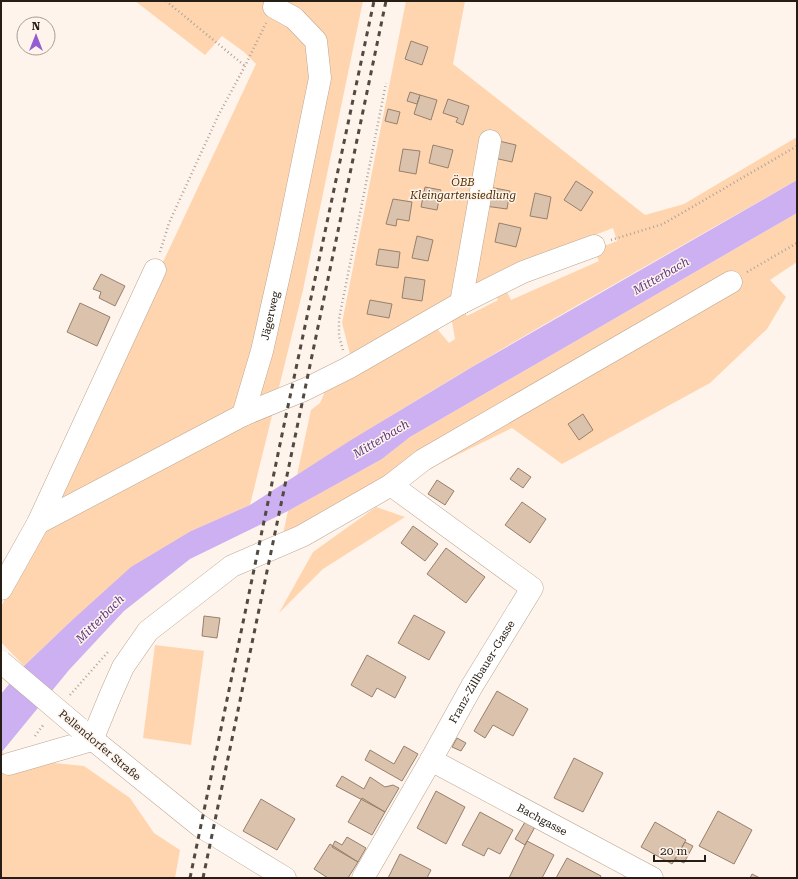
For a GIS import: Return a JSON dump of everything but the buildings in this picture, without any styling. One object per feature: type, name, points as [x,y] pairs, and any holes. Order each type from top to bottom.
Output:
[{"type":"street","name":"Jägerweg","points":[[244,415],[262,351],[320,78],[316,40],[294,18],[274,7]]},
{"type":"street","points":[[461,303],[490,141]]},
{"type":"street","points":[[38,523],[244,415],[348,368],[461,303],[522,272],[594,246]]},
{"type":"street","points":[[1,589],[38,523],[155,270]]},
{"type":"street","points":[[9,764],[86,734],[111,694],[123,667],[148,631],[232,566],[302,536],[391,485],[423,460],[731,282]]},
{"type":"street","name":"Franz-Zillbauer-Gasse","points":[[363,878],[432,760],[472,686],[532,588],[391,485]]},
{"type":"street","name":"Pellendorfer Straße","points":[[1,662],[86,734],[200,826],[285,878]]},
{"type":"street","name":"Bachgasse","points":[[432,760],[652,878]]},
{"type":"path","points":[[166,1],[245,66]]},
{"type":"path","points":[[155,270],[169,223],[218,116],[274,7]]},
{"type":"path","points":[[348,368],[339,336],[340,319],[386,83]]},
{"type":"path","points":[[594,246],[662,224],[797,146]]},
{"type":"path","points":[[731,282],[797,243]]},
{"type":"green space","points":[[135,1],[363,1],[303,290],[250,505],[191,531],[69,623],[24,666],[1,642],[1,607],[256,64],[244,52],[222,36],[205,55]]},
{"type":"green space","name":"ÖBB Kleingartensiedlung","points":[[406,1],[465,1],[453,64],[645,215],[684,204],[797,137],[797,180],[482,361],[358,436],[297,475],[311,410],[320,403],[324,394],[320,386],[434,325],[449,343],[455,339],[451,316],[462,307],[467,316],[498,300],[494,291],[504,286],[511,300],[599,261],[594,250],[617,241],[613,228],[505,270],[351,358],[342,323]]},
{"type":"green space","points":[[797,213],[797,262],[770,280],[786,297],[767,329],[710,383],[562,464],[512,428],[410,478],[279,552],[288,511],[382,459],[410,437]]},
{"type":"green space","points":[[376,507],[405,517],[323,569],[279,613],[313,552]]},
{"type":"green space","points":[[155,645],[204,651],[191,745],[143,738]]},
{"type":"green space","points":[[3,752],[13,772],[45,762],[84,766],[130,798],[154,833],[180,850],[175,878],[1,878],[1,753]]},
{"type":"water","name":"Mitterbach","points":[[797,180],[797,213],[410,437],[382,459],[288,511],[190,559],[124,611],[69,670],[1,753],[1,694],[24,666],[131,567],[191,531],[250,505],[351,440],[472,367]]},
{"type":"railway","points":[[190,878],[374,1]]},
{"type":"railway","points":[[203,878],[386,1]]}]
